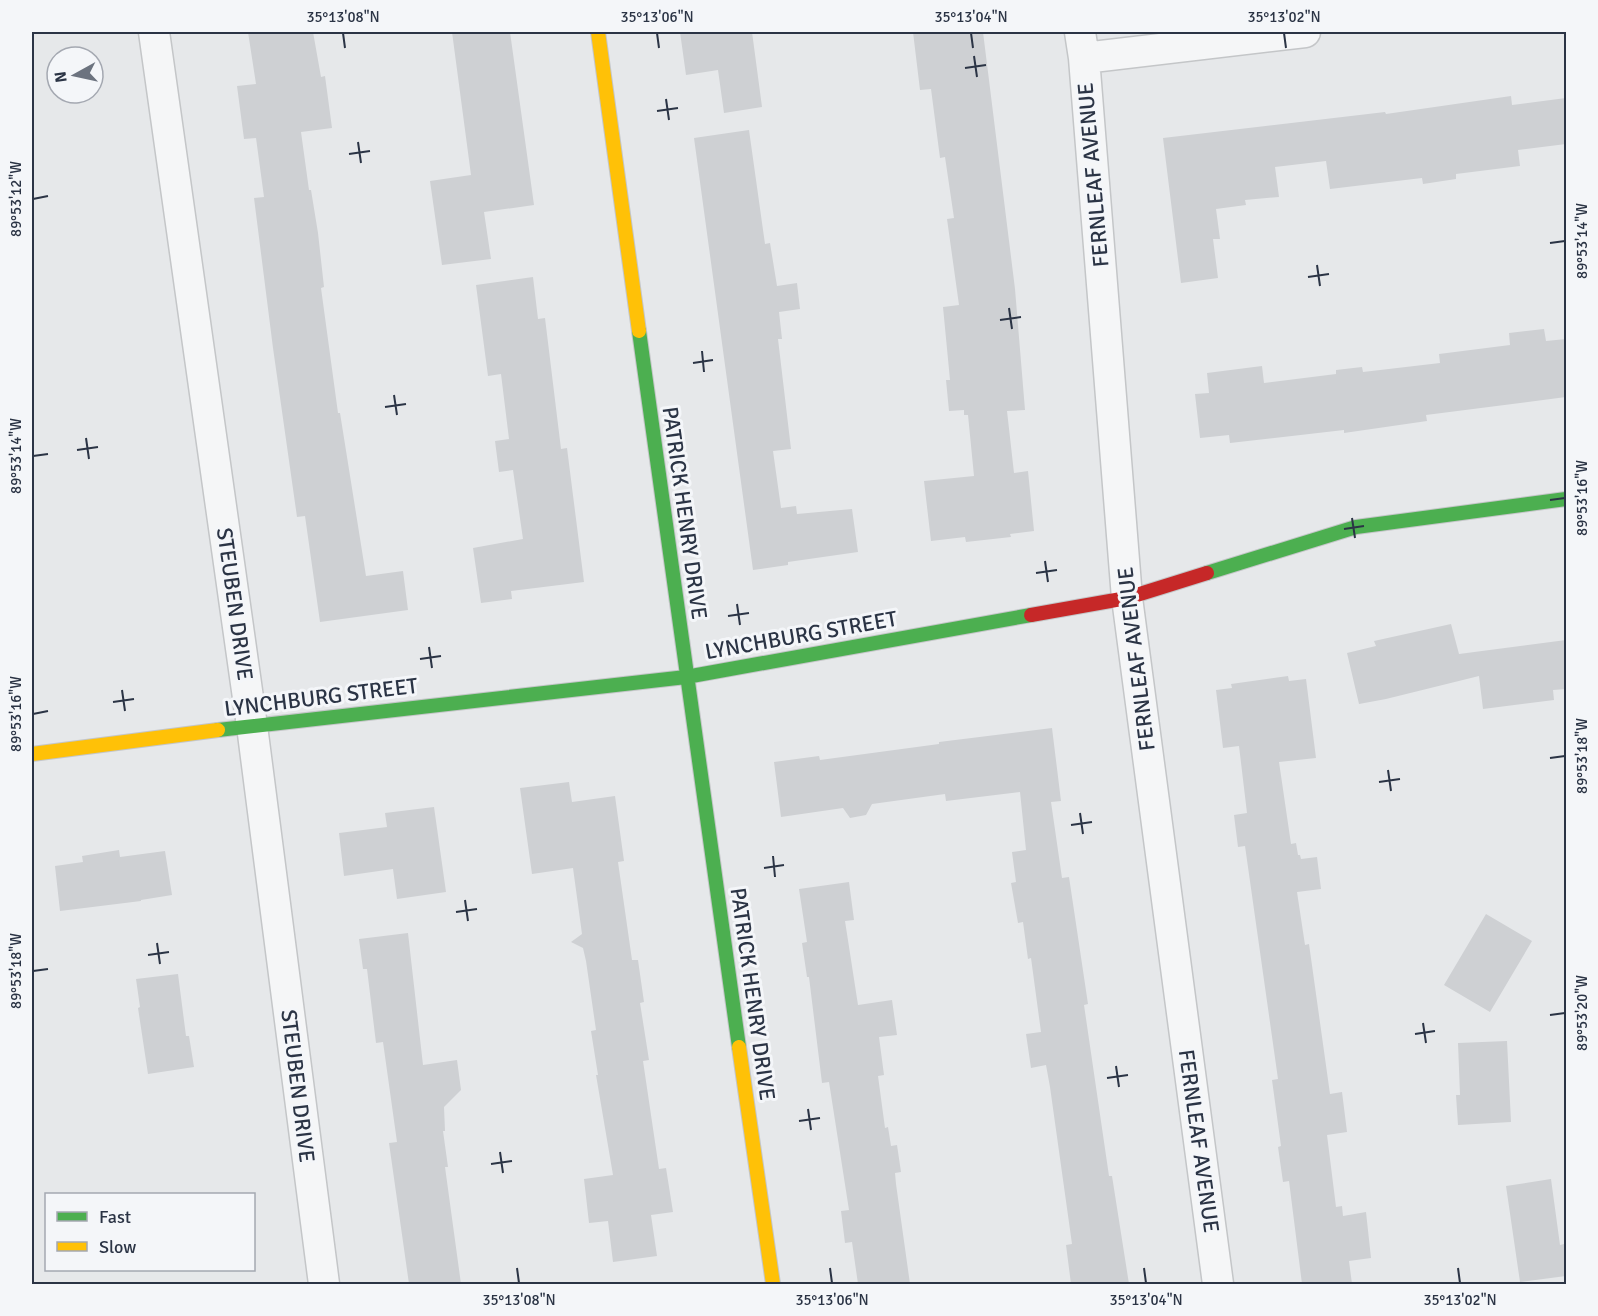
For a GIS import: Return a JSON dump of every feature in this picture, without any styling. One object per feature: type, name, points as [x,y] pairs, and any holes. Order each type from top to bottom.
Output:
[{"type":"street","name":"STEUBEN DRIVE","points":[[154,32],[252,726],[324,1284]]},
{"type":"street","name":"PATRICK HENRY DRIVE","points":[[598,32],[686,678],[773,1284]]},
{"type":"street","points":[[1082,45],[1305,32]]},
{"type":"street","name":"FERNLEAF AVENUE","points":[[1082,45],[1127,598],[1218,1284]]},
{"type":"street","name":"LYNCHBURG STREET","points":[[32,754],[252,726],[686,678],[1127,598],[1356,527],[1566,499]]},
{"type":"building","points":[[248,32],[313,32],[321,77],[325,76],[332,128],[301,132],[318,233],[324,287],[321,288],[338,413],[340,413],[366,576],[403,571],[408,610],[320,622],[305,516],[297,517],[273,348],[254,198],[264,197],[256,138],[244,139],[237,86],[256,84]]},
{"type":"building","points":[[452,32],[510,32],[534,205],[484,212],[491,259],[442,265],[430,181],[471,175]]},
{"type":"building","points":[[680,32],[752,32],[762,107],[724,113],[718,70],[686,75]]},
{"type":"building","points":[[913,32],[983,32],[1015,289],[1025,410],[1007,411],[1014,473],[1028,471],[1034,531],[1010,534],[1011,537],[966,542],[965,537],[931,541],[924,481],[974,476],[968,415],[964,415],[964,410],[949,411],[946,380],[950,380],[943,307],[959,305],[947,219],[954,218],[945,157],[940,158],[931,89],[920,90]]},
{"type":"building","points":[[1511,96],[1512,105],[1566,98],[1566,144],[1518,150],[1520,166],[1456,174],[1456,179],[1423,184],[1422,178],[1330,189],[1326,161],[1275,167],[1279,197],[1245,200],[1246,205],[1216,209],[1220,239],[1213,239],[1218,278],[1181,283],[1163,138],[1385,112],[1386,114]]},
{"type":"building","points":[[749,130],[765,244],[770,243],[777,286],[797,283],[800,309],[779,312],[782,339],[778,339],[791,449],[773,451],[781,508],[796,506],[797,514],[852,509],[858,552],[788,562],[788,565],[753,570],[694,138]]},
{"type":"building","points":[[533,277],[538,319],[545,318],[561,449],[567,448],[584,582],[511,591],[512,599],[481,603],[473,548],[523,539],[513,470],[499,472],[495,441],[509,439],[501,374],[488,376],[476,285]]},
{"type":"building","points":[[1544,329],[1546,341],[1566,339],[1566,397],[1426,415],[1427,421],[1344,433],[1344,430],[1230,443],[1229,435],[1200,438],[1195,394],[1209,393],[1207,373],[1262,366],[1264,383],[1336,374],[1336,370],[1362,367],[1363,372],[1440,363],[1439,354],[1510,345],[1509,333]]},
{"type":"building","points":[[1451,624],[1459,654],[1566,640],[1566,689],[1553,690],[1554,700],[1483,709],[1479,676],[1359,704],[1347,653],[1376,646],[1374,641]]},
{"type":"building","points":[[1288,676],[1289,681],[1306,679],[1316,758],[1279,762],[1291,844],[1296,843],[1301,859],[1317,857],[1321,889],[1297,892],[1305,945],[1309,944],[1330,1094],[1342,1092],[1347,1132],[1327,1135],[1336,1207],[1342,1206],[1343,1216],[1366,1212],[1371,1258],[1349,1261],[1352,1284],[1302,1284],[1289,1181],[1283,1182],[1278,1147],[1281,1146],[1272,1080],[1278,1079],[1245,846],[1238,847],[1234,815],[1247,813],[1239,746],[1223,748],[1216,690],[1232,688],[1231,684]]},
{"type":"building","points":[[1052,728],[1061,801],[1051,802],[1062,878],[1069,877],[1088,1004],[1084,1005],[1109,1176],[1112,1176],[1129,1284],[1071,1284],[1066,1245],[1072,1244],[1050,1087],[1046,1065],[1031,1068],[1026,1034],[1041,1032],[1031,958],[1028,959],[1023,922],[1018,923],[1011,883],[1016,882],[1012,852],[1026,850],[1020,792],[946,801],[945,794],[872,804],[866,815],[850,818],[843,808],[781,817],[774,762],[819,756],[820,760]]},
{"type":"building","points":[[569,782],[572,802],[615,796],[624,861],[618,862],[632,960],[638,960],[644,1002],[640,1003],[649,1060],[643,1061],[659,1169],[666,1168],[673,1212],[651,1215],[657,1256],[613,1262],[608,1221],[589,1223],[584,1179],[613,1175],[596,1075],[598,1075],[591,1031],[596,1030],[586,961],[583,948],[571,942],[582,934],[573,868],[532,874],[520,788]]},
{"type":"building","points":[[434,807],[446,892],[397,899],[393,869],[344,876],[339,833],[387,827],[385,813]]},
{"type":"building","points":[[119,850],[120,857],[165,851],[172,895],[60,911],[55,866],[83,862],[82,856]]},
{"type":"building","points":[[849,882],[854,920],[845,921],[858,1005],[892,1000],[897,1035],[879,1037],[884,1075],[878,1076],[885,1128],[888,1127],[891,1146],[897,1145],[901,1172],[895,1173],[896,1184],[910,1284],[858,1284],[852,1242],[845,1243],[841,1211],[849,1210],[829,1082],[822,1083],[809,977],[807,977],[802,943],[807,942],[799,889]]},
{"type":"building","points":[[1486,914],[1532,941],[1490,1012],[1444,985]]},
{"type":"building","points":[[408,933],[423,1065],[457,1060],[461,1090],[444,1107],[445,1131],[443,1131],[448,1167],[445,1167],[461,1284],[409,1284],[389,1143],[397,1142],[383,1042],[376,1043],[367,969],[363,969],[359,939]]},
{"type":"building","points":[[178,974],[186,1036],[189,1036],[194,1067],[148,1074],[136,979]]},
{"type":"building","points":[[1507,1041],[1511,1122],[1458,1125],[1456,1095],[1460,1095],[1458,1043]]},
{"type":"building","points":[[1551,1179],[1560,1245],[1564,1244],[1566,1276],[1520,1282],[1506,1186]]},
{"type":"traffic: fast","points":[[639,331],[739,1047]]},
{"type":"traffic: fast","points":[[1207,573],[1356,527],[1566,499]]},
{"type":"traffic: fast","points":[[218,730],[686,677],[1031,615]]},
{"type":"traffic: slow","points":[[598,32],[639,331]]},
{"type":"traffic: slow","points":[[32,754],[218,730]]},
{"type":"traffic: slow","points":[[739,1047],[773,1284]]},
{"type":"traffic: jam","points":[[1031,615],[1127,598],[1207,573]]}]
